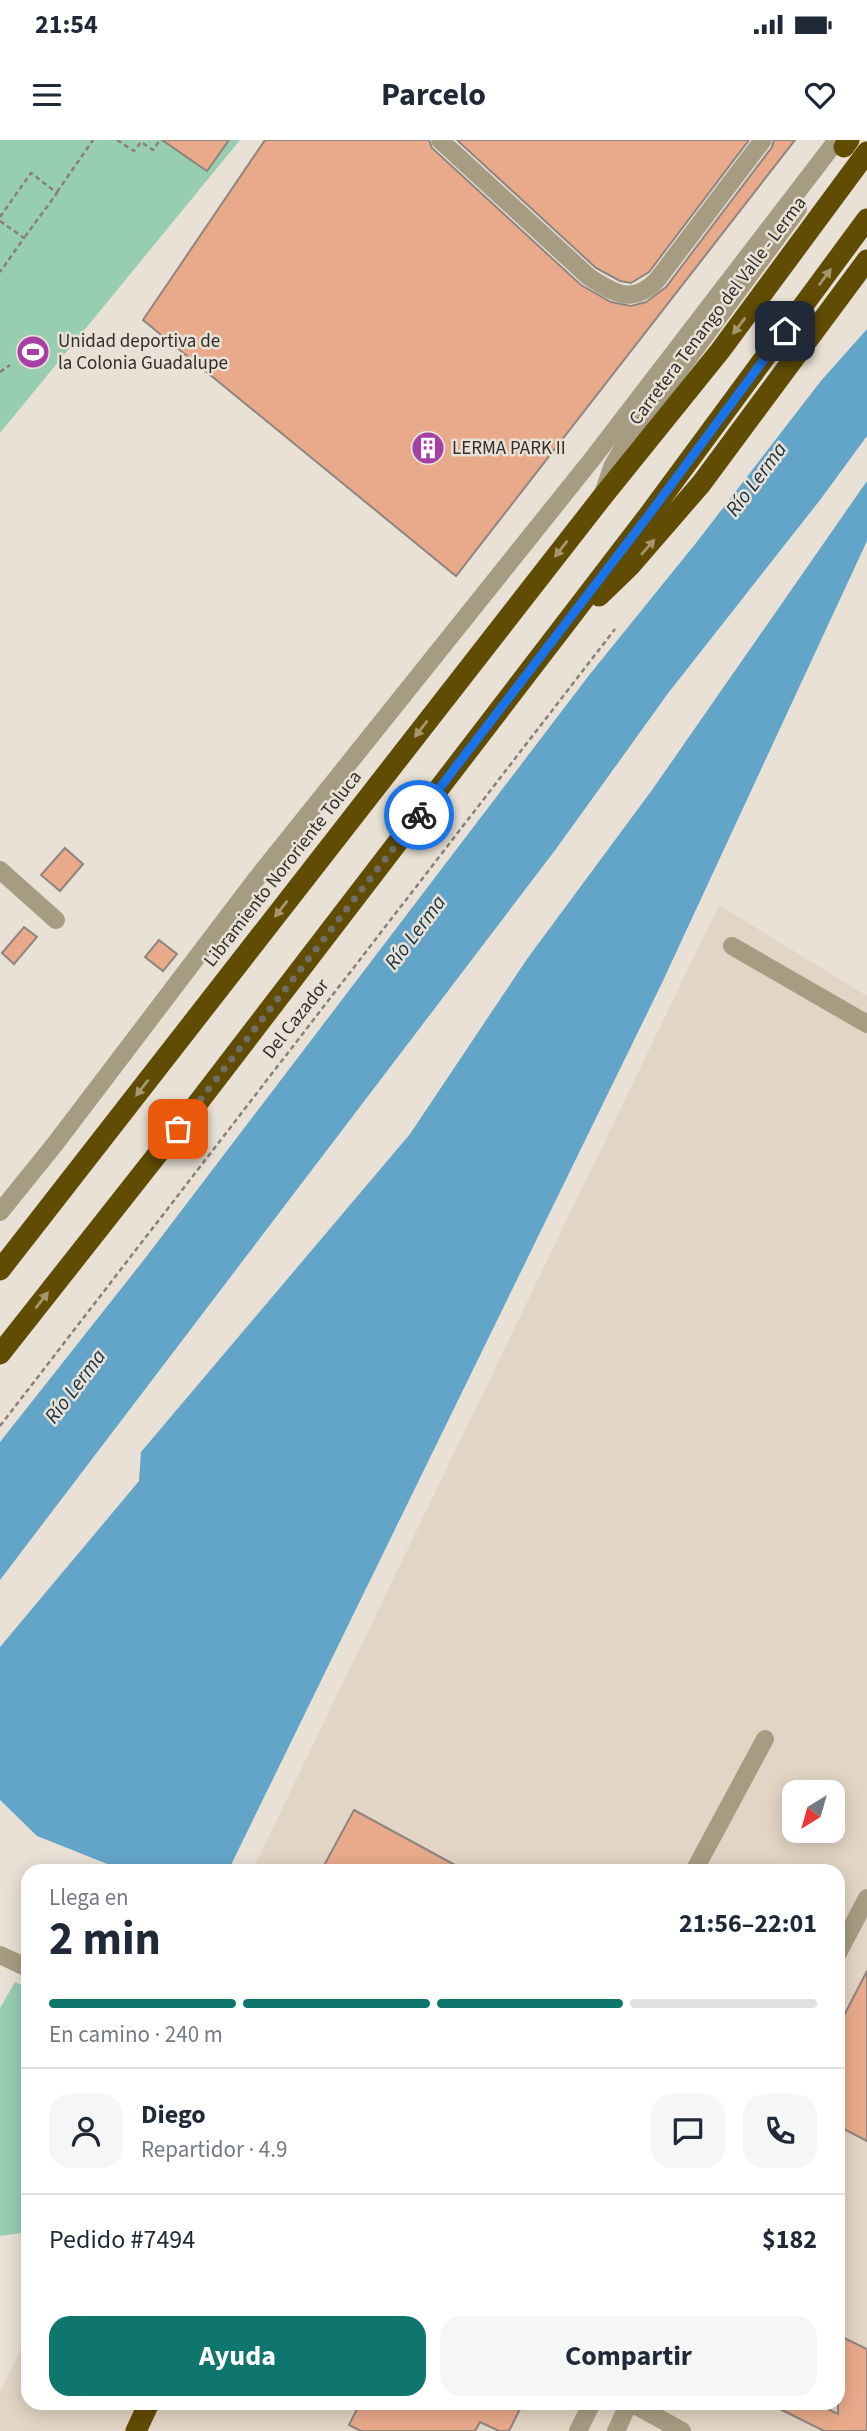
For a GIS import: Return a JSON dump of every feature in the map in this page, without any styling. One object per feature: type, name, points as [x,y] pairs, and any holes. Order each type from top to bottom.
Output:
[{"type":"highway","name":"Carretera Tenango del Valle - Lerma","points":[[603,496],[720,351],[867,152]]},
{"type":"highway","points":[[0,1354],[194,1108],[578,607],[867,219]]},
{"type":"highway","points":[[578,607],[603,594],[701,484],[867,260]]},
{"type":"highway","name":"Libramiento Nororiente Toluca","points":[[0,1270],[603,496]]},
{"type":"highway","points":[[136,2431],[146,2410]]},
{"type":"street","points":[[440,140],[589,277],[606,288],[626,295],[646,292],[657,280],[764,140]]},
{"type":"street","points":[[603,496],[612,467],[624,446],[843,142]]},
{"type":"street","points":[[0,1212],[55,1144],[257,878],[843,142]]},
{"type":"street","points":[[0,870],[56,920]]},
{"type":"street","points":[[732,946],[867,1024]]},
{"type":"street","points":[[698,1864],[765,1739]]},
{"type":"street","points":[[845,1940],[867,1898]]},
{"type":"street","points":[[0,1955],[21,1965]]},
{"type":"street","points":[[578,2431],[589,2410]]},
{"type":"street","points":[[616,2431],[626,2410]]},
{"type":"street","points":[[643,2410],[682,2431]]},
{"type":"path","points":[[0,272],[93,140]]},
{"type":"path","points":[[117,140],[134,151],[141,142],[153,150],[160,140]]},
{"type":"path","points":[[24,238],[0,219],[31,173],[57,193]]},
{"type":"path","points":[[0,372],[10,365]]},
{"type":"path","name":"Del Cazador","points":[[0,1426],[615,629]]},
{"type":"shaded area","points":[[719,905],[867,996],[867,2431],[0,2431],[0,2392],[21,2348],[21,2410],[845,2410],[845,1864],[255,1864]]},
{"type":"green space","name":"Unidad deportiva de la Colonia Guadalupe","points":[[0,140],[240,140],[0,433]]},
{"type":"green space","points":[[15,1982],[21,1985],[21,2233],[0,2236],[0,2008]]},
{"type":"water","name":"Río Lerma","points":[[867,329],[867,436],[669,692],[556,849],[0,1580],[0,1442],[143,1261],[590,674],[696,543],[820,382]]},
{"type":"water","points":[[867,481],[867,541],[661,985],[231,1864],[107,1864],[37,1836],[0,1800],[0,1647],[139,1481],[141,1452],[410,1134],[527,959],[652,790]]},
{"type":"building","points":[[162,140],[229,140],[207,171]]},
{"type":"building","name":"LERMA PARK II","points":[[265,140],[429,140],[432,148],[581,285],[611,302],[631,306],[646,302],[666,287],[772,147],[774,140],[795,140],[456,576],[143,320]]},
{"type":"building","points":[[457,140],[749,140],[649,272],[631,283],[620,281],[596,268]]},
{"type":"building","points":[[65,848],[83,864],[60,891],[41,875]]},
{"type":"building","points":[[24,927],[37,937],[14,964],[2,953]]},
{"type":"building","points":[[159,940],[177,954],[163,971],[145,957]]},
{"type":"building","points":[[354,1810],[453,1864],[325,1864]]},
{"type":"building","points":[[867,1971],[867,2141],[845,2130],[845,2013]]},
{"type":"building","points":[[845,2338],[867,2349],[867,2431],[824,2431],[782,2410],[830,2410],[838,2414],[838,2410],[845,2410]]},
{"type":"building","points":[[356,2410],[520,2410],[509,2431],[499,2431],[480,2422],[475,2431],[361,2431],[349,2425]]},
{"type":"way so far","points":[[178,1129],[419,815]]},
{"type":"place","name":"Unidad deportiva de la Colonia Guadalupe","points":[[33,352]]},
{"type":"place","name":"LERMA PARK II","points":[[428,448]]},
{"type":"route","points":[[419,815],[651,512],[785,331]]}]
